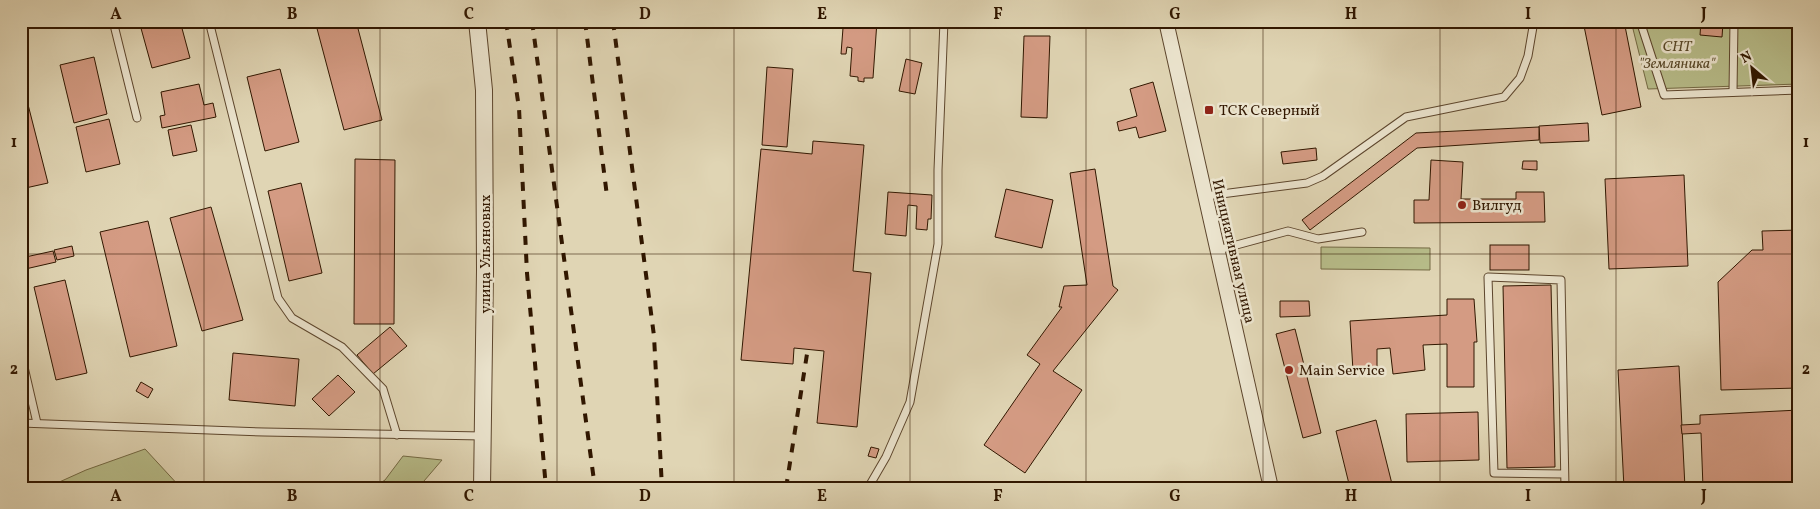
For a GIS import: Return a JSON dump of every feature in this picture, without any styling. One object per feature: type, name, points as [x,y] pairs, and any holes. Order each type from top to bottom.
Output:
[{"type":"street","name":"улица Ульяновых","points":[[477,21],[484,90],[485,270],[482,488]]},
{"type":"street","name":"Инициативная улица","points":[[1166,21],[1271,488]]},
{"type":"lane","points":[[113,21],[137,118]]},
{"type":"lane","points":[[209,21],[278,298],[292,318],[342,347],[383,389],[397,435]]},
{"type":"lane","points":[[868,488],[886,457],[910,402],[938,244],[938,170],[944,21]]},
{"type":"lane","points":[[1206,196],[1307,183],[1324,176],[1406,117],[1504,97],[1520,78],[1528,56],[1534,21]]},
{"type":"lane","points":[[1640,21],[1664,95],[1799,90]]},
{"type":"lane","points":[[1733,92],[1734,21]]},
{"type":"lane","points":[[1218,250],[1288,231],[1318,239],[1362,232]]},
{"type":"lane","points":[[1564,474],[1494,473],[1488,277],[1561,280],[1564,474],[1564,488]]},
{"type":"lane","points":[[21,354],[37,423]]},
{"type":"lane","points":[[21,422],[264,432],[483,436]]},
{"type":"green space","name":"СНТ \"Земляника\"","points":[[1631,21],[1799,21],[1799,84],[1648,89]]},
{"type":"green space","points":[[1321,247],[1430,248],[1430,270],[1321,269]]},
{"type":"green space","points":[[145,449],[181,488],[46,488],[86,470]]},
{"type":"green space","points":[[403,456],[442,460],[418,488],[373,488],[385,480]]},
{"type":"building","points":[[139,21],[180,21],[190,58],[152,68]]},
{"type":"building","points":[[315,21],[356,21],[382,120],[344,130]]},
{"type":"building","points":[[854,21],[877,21],[873,78],[864,78],[864,82],[858,81],[858,77],[850,76],[852,48],[847,47],[846,54],[841,54],[843,28],[853,28]]},
{"type":"building","points":[[1318,21],[1358,21],[1319,27]]},
{"type":"building","points":[[1406,21],[1426,21],[1407,24]]},
{"type":"building","points":[[1583,21],[1624,21],[1641,107],[1602,115]]},
{"type":"building","points":[[1701,21],[1723,23],[1722,37],[1700,35]]},
{"type":"building","points":[[1024,36],[1050,36],[1047,118],[1021,117]]},
{"type":"building","points":[[94,57],[107,114],[74,123],[60,65]]},
{"type":"building","points":[[906,59],[922,63],[915,94],[899,91]]},
{"type":"building","points":[[767,67],[793,69],[787,147],[762,145]]},
{"type":"building","points":[[280,69],[299,142],[265,151],[247,77]]},
{"type":"building","points":[[21,77],[48,183],[21,189]]},
{"type":"building","points":[[1153,82],[1166,131],[1139,138],[1136,127],[1119,131],[1117,122],[1137,116],[1130,89]]},
{"type":"building","points":[[199,84],[204,105],[213,103],[216,117],[162,128],[160,116],[165,115],[161,92]]},
{"type":"building","points":[[109,119],[120,164],[86,172],[76,127]]},
{"type":"building","points":[[1588,123],[1589,141],[1540,143],[1539,126]]},
{"type":"building","points":[[191,125],[197,151],[173,156],[168,130]]},
{"type":"building","points":[[1539,127],[1539,140],[1417,148],[1310,230],[1302,220],[1416,133]]},
{"type":"building","points":[[813,141],[864,145],[853,271],[871,273],[857,427],[817,423],[824,351],[794,348],[793,364],[741,360],[761,149],[812,154]]},
{"type":"building","points":[[1316,148],[1317,160],[1283,164],[1281,152]]},
{"type":"building","points":[[355,159],[395,160],[394,324],[354,324]]},
{"type":"building","points":[[1431,160],[1463,162],[1461,199],[1516,199],[1516,192],[1544,192],[1545,222],[1414,223],[1414,200],[1429,200]]},
{"type":"building","points":[[1523,161],[1537,161],[1537,170],[1522,169]]},
{"type":"building","points":[[1095,169],[1113,286],[1118,290],[1053,371],[1082,390],[1025,473],[984,445],[1040,364],[1027,355],[1062,307],[1059,307],[1064,286],[1087,285],[1070,173]]},
{"type":"building","points":[[1684,175],[1688,266],[1609,269],[1605,179]]},
{"type":"building","points":[[301,183],[322,273],[289,281],[268,191]]},
{"type":"building","points":[[1006,189],[1053,200],[1042,248],[995,237]]},
{"type":"building","points":[[888,192],[932,195],[931,219],[928,219],[927,230],[916,229],[917,206],[908,205],[906,236],[885,234]]},
{"type":"building","points":[[211,207],[243,320],[202,331],[170,218]]},
{"type":"building","points":[[148,221],[177,346],[130,357],[100,232]]},
{"type":"building","points":[[1799,230],[1799,388],[1721,390],[1718,282],[1752,250],[1763,250],[1762,231]]},
{"type":"building","points":[[1490,245],[1529,245],[1529,270],[1490,270]]},
{"type":"building","points":[[72,246],[74,256],[57,260],[54,250]]},
{"type":"building","points":[[53,251],[56,262],[21,270],[21,258]]},
{"type":"building","points":[[65,280],[87,373],[56,380],[34,287]]},
{"type":"building","points":[[1551,285],[1555,467],[1507,468],[1503,286]]},
{"type":"building","points":[[1447,299],[1474,299],[1477,342],[1474,342],[1474,387],[1447,387],[1447,344],[1423,345],[1425,370],[1393,374],[1390,348],[1377,349],[1377,370],[1353,371],[1350,321],[1447,315]]},
{"type":"building","points":[[1280,301],[1309,301],[1310,316],[1280,317]]},
{"type":"building","points":[[390,327],[407,346],[373,374],[357,355]]},
{"type":"building","points":[[1295,329],[1321,433],[1303,438],[1276,334]]},
{"type":"building","points":[[233,353],[299,359],[295,406],[229,400]]},
{"type":"building","points":[[1679,366],[1685,488],[1624,488],[1618,370]]},
{"type":"building","points":[[338,375],[355,392],[329,416],[312,399]]},
{"type":"building","points":[[141,382],[153,389],[148,398],[136,391]]},
{"type":"building","points":[[1799,410],[1797,488],[1703,488],[1701,433],[1682,434],[1681,425],[1700,424],[1700,415]]},
{"type":"building","points":[[1478,412],[1479,460],[1407,462],[1406,414]]},
{"type":"building","points":[[1376,420],[1393,488],[1350,488],[1336,431]]},
{"type":"building","points":[[871,447],[879,449],[876,458],[868,456]]},
{"type":"railway","points":[[506,21],[519,108],[527,273],[546,488]]},
{"type":"railway","points":[[532,21],[595,488]]},
{"type":"railway","points":[[585,21],[607,196]]},
{"type":"railway","points":[[613,21],[654,336],[662,488]]},
{"type":"railway","points":[[786,488],[807,354]]},
{"type":"place","name":"ТСК Северный","points":[[1209,110]]},
{"type":"place","name":"Вилгуд","points":[[1462,205]]},
{"type":"place","name":"Main Service","points":[[1289,370]]}]
